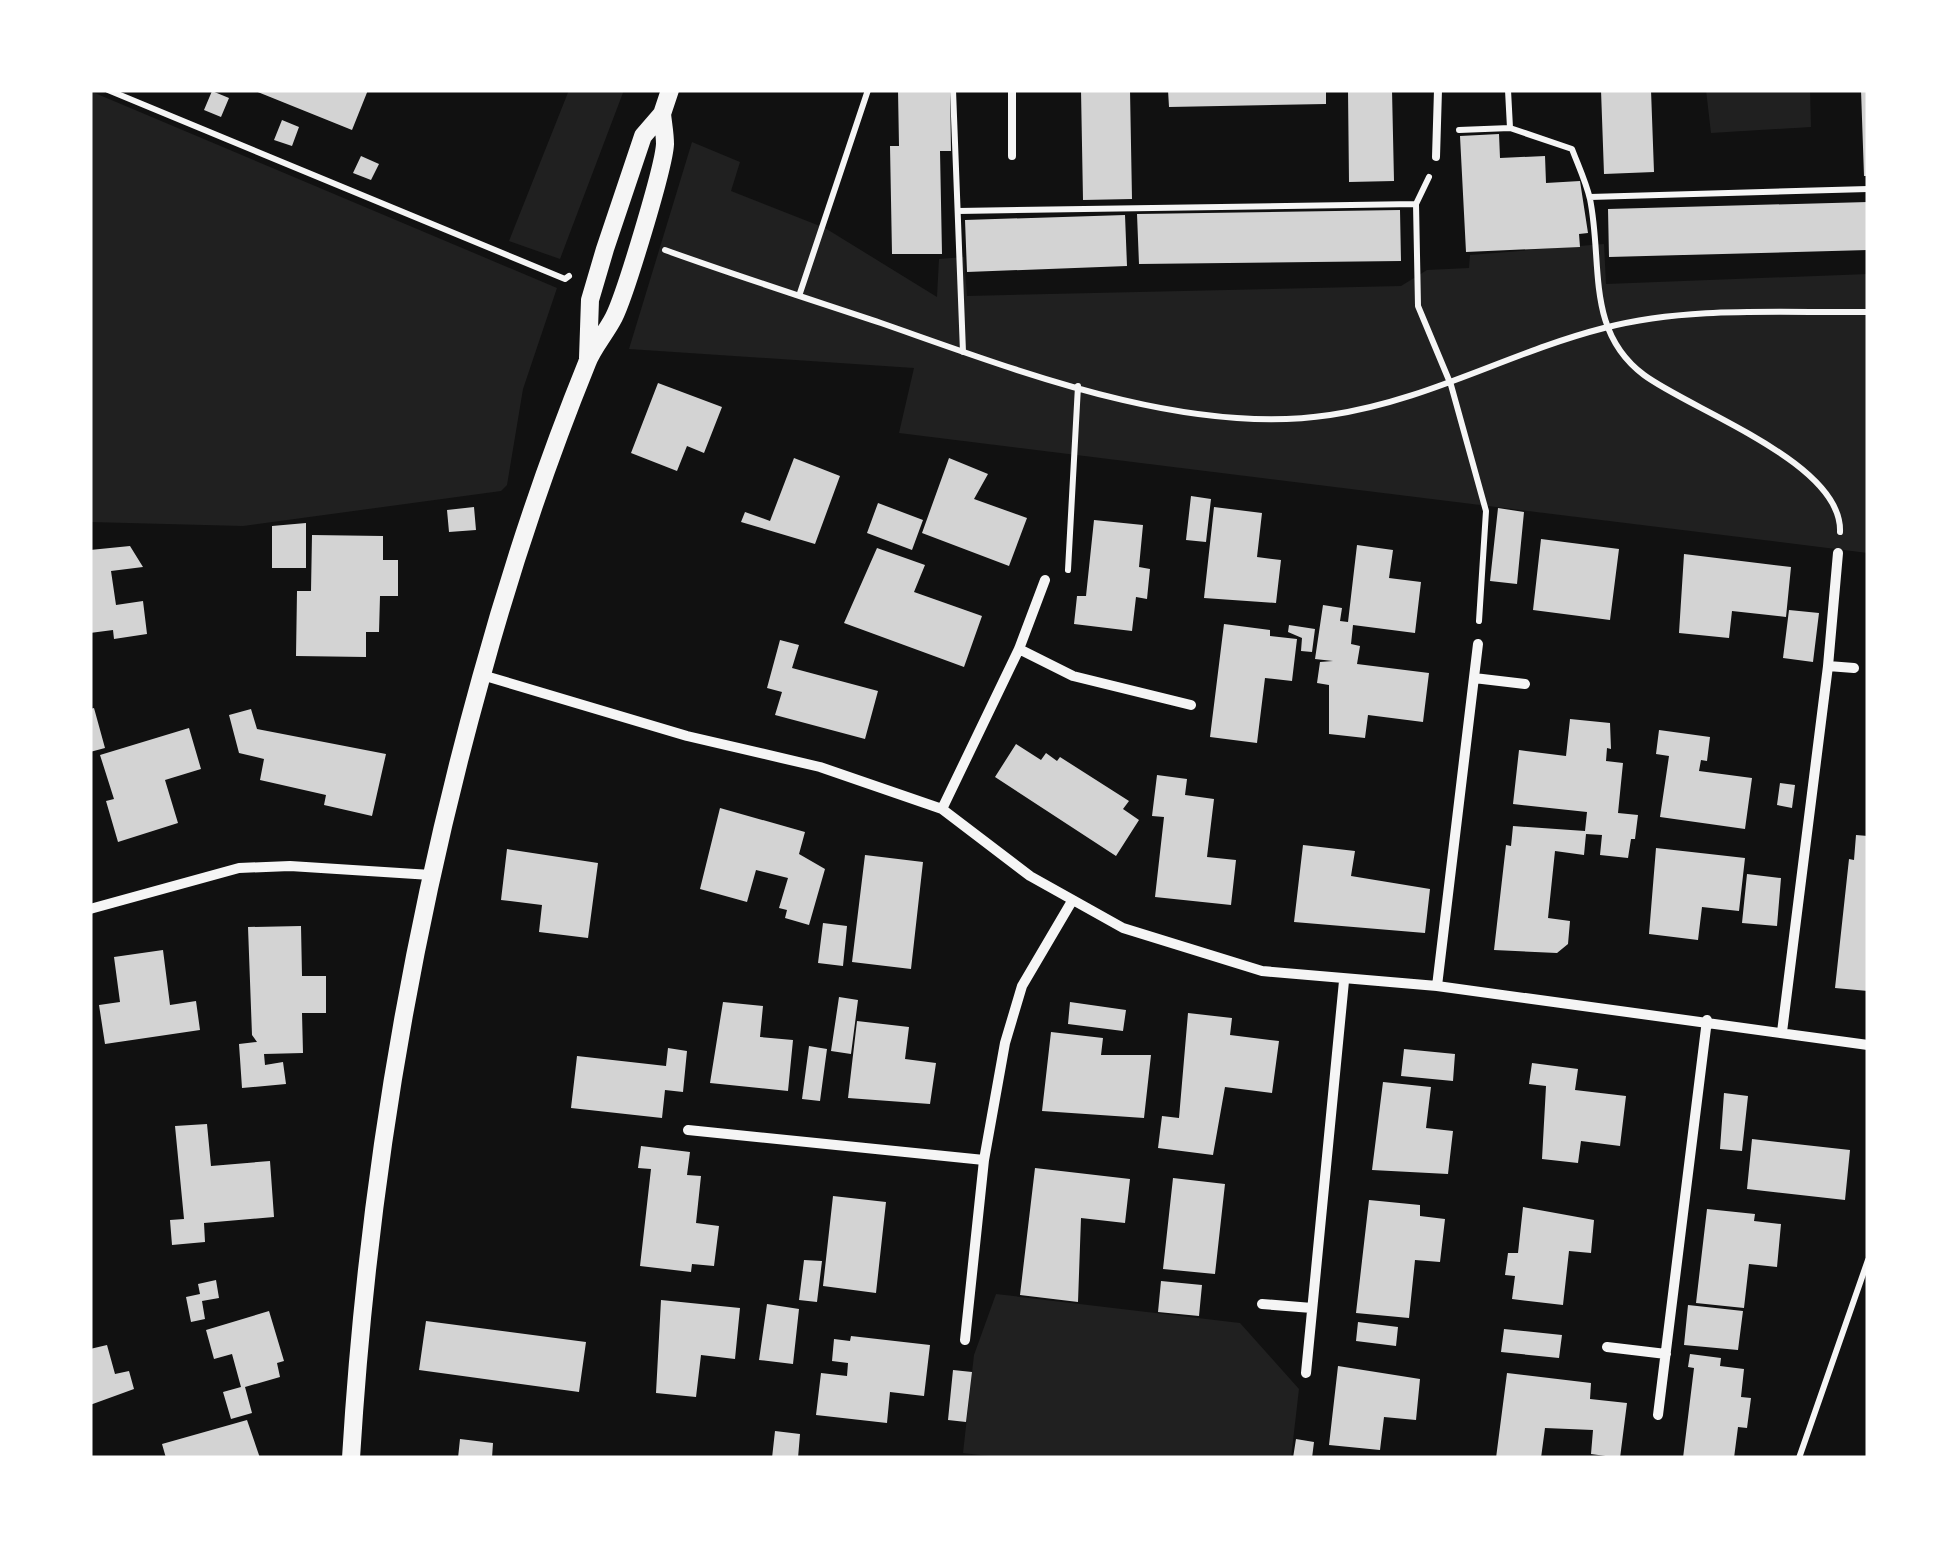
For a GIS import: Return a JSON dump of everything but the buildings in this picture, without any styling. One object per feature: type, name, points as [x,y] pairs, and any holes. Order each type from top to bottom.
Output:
[{"type":"street","points":[[351,1458],[359,1332],[384,1119],[431,875],[482,676],[588,359],[615,315],[633,256],[665,147],[662,114],[670,90]]},
{"type":"street","points":[[588,359],[590,300],[605,249],[642,136],[662,114]]},
{"type":"street","points":[[1782,1032],[1828,666],[1838,553]]},
{"type":"street","points":[[942,809],[1019,650],[1045,580]]},
{"type":"street","points":[[1437,986],[1478,644]]},
{"type":"street","points":[[1019,650],[1073,676],[1191,705]]},
{"type":"street","points":[[1828,666],[1854,668]]},
{"type":"street","points":[[482,676],[687,736],[820,767],[942,809],[1030,876],[1123,928],[1262,971],[1437,986],[1868,1044]]},
{"type":"street","points":[[1474,678],[1525,684]]},
{"type":"street","points":[[90,909],[239,868],[290,866],[431,875]]},
{"type":"street","points":[[966,1340],[984,1160],[1005,1043],[1022,986],[1072,900]]},
{"type":"street","points":[[1306,1374],[1344,980]]},
{"type":"street","points":[[1658,1415],[1707,1020]]},
{"type":"street","points":[[688,1130],[984,1160]]},
{"type":"street","points":[[1262,1304],[1312,1308]]},
{"type":"street","points":[[1607,1347],[1666,1354]]},
{"type":"lane","points":[[1012,90],[1012,156]]},
{"type":"lane","points":[[1436,158],[1438,90]]},
{"type":"path","points":[[108,90],[562,277]]},
{"type":"path","points":[[800,296],[868,90]]},
{"type":"path","points":[[953,90],[963,352]]},
{"type":"path","points":[[1508,90],[1510,128]]},
{"type":"path","points":[[1438,130],[1510,128],[1572,149],[1590,197],[1597,292],[1605,328],[1624,357],[1644,375],[1771,445],[1820,485],[1840,525],[1838,553]]},
{"type":"path","points":[[1436,158],[1416,204],[1418,306],[1451,385],[1486,511],[1478,644]]},
{"type":"path","points":[[1590,197],[1868,189]]},
{"type":"path","points":[[958,211],[1416,204]]},
{"type":"path","points":[[668,252],[963,352],[1078,386],[1185,411],[1264,419],[1330,416],[1451,385],[1523,352],[1669,314],[1868,312]]},
{"type":"path","points":[[1045,580],[1059,584],[1068,571],[1078,386]]},
{"type":"path","points":[[1800,1458],[1868,1260]]},
{"type":"shaded area","points":[[569,90],[624,90],[560,259],[509,241]]},
{"type":"shaded area","points":[[1706,90],[1810,90],[1811,127],[1711,133]]},
{"type":"shaded area","points":[[90,91],[557,288],[523,389],[507,485],[501,491],[243,526],[90,522]]},
{"type":"shaded area","points":[[692,142],[740,162],[731,191],[825,228],[937,297],[939,259],[964,257],[967,296],[1401,286],[1427,270],[1469,268],[1470,255],[1604,244],[1606,284],[1868,274],[1868,553],[899,433],[914,368],[629,349]]},
{"type":"shaded area","points":[[996,1294],[1240,1323],[1299,1389],[1291,1458],[1006,1458],[963,1453],[974,1355]]}]
